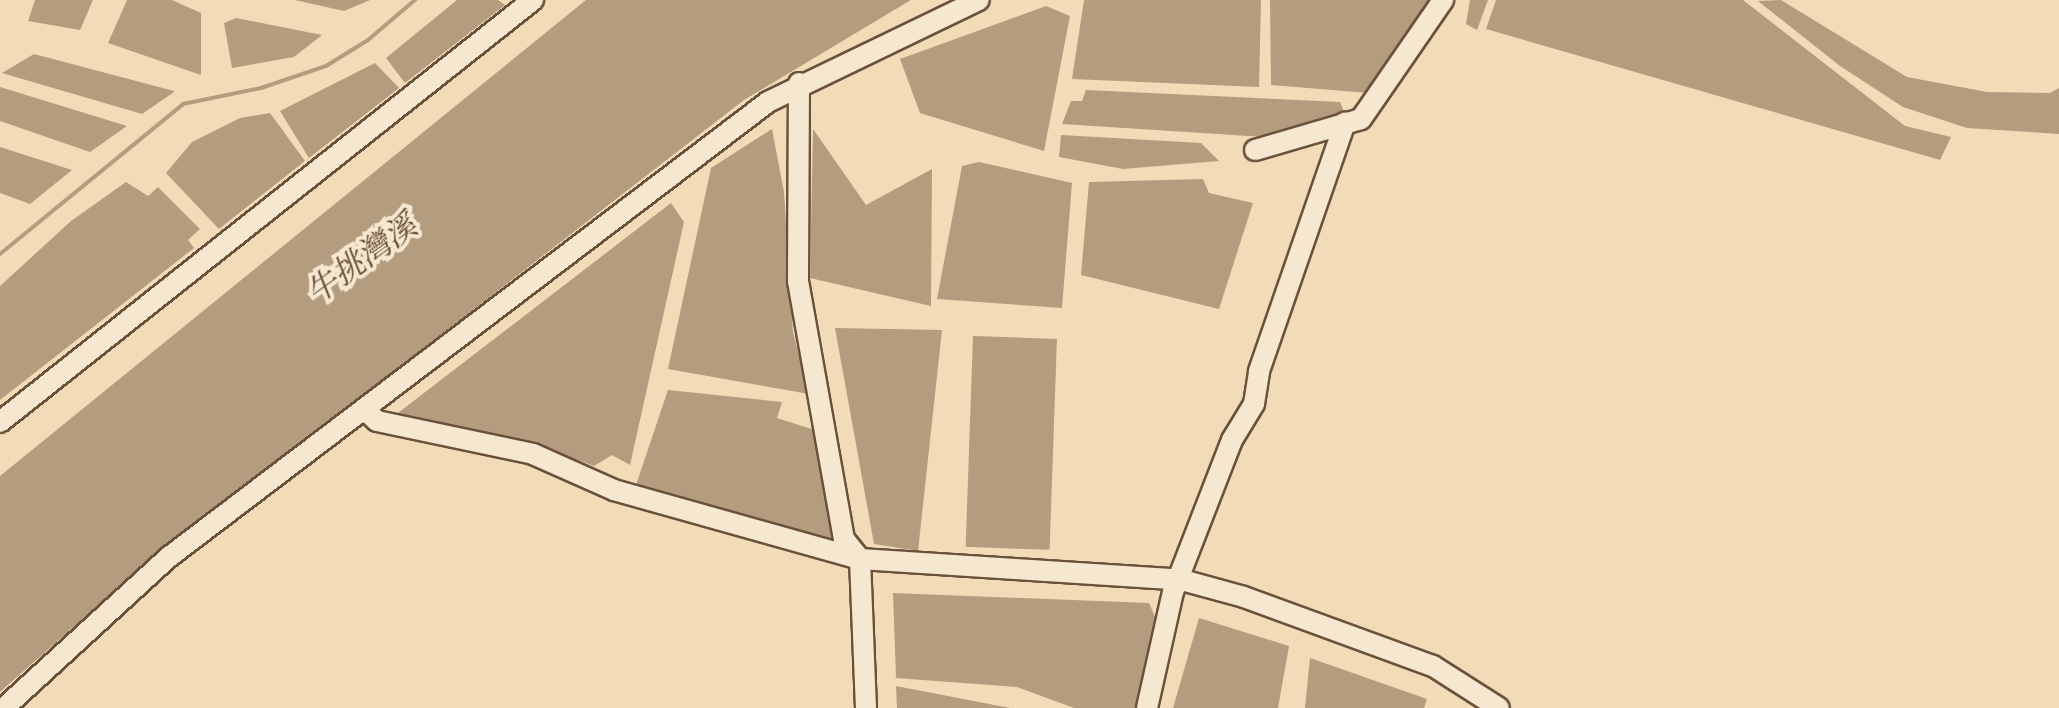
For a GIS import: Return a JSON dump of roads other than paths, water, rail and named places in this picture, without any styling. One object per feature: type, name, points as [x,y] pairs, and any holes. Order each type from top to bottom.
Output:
[{"type":"street","points":[[0,422],[533,0]]},
{"type":"street","points":[[4,708],[169,557],[799,83],[979,0]]},
{"type":"street","points":[[1255,150],[1361,119],[1443,0]]},
{"type":"street","points":[[799,83],[798,281],[844,539],[860,559],[866,708]]},
{"type":"street","points":[[1147,708],[1173,592],[1182,580],[1232,440],[1254,404],[1259,371],[1345,122]]},
{"type":"street","points":[[365,410],[377,421],[533,454],[614,490],[860,559],[1182,580],[1244,597],[1433,666],[1499,708]]},
{"type":"water","points":[[35,0],[93,0],[80,30],[28,21]]},
{"type":"water","points":[[127,0],[172,0],[201,13],[201,75],[108,43]]},
{"type":"water","points":[[295,0],[370,0],[344,11]]},
{"type":"water","points":[[457,0],[498,0],[505,5],[405,83],[386,58]]},
{"type":"water","name":"牛挑灣溪","points":[[586,0],[911,0],[744,100],[141,567],[0,692],[0,476]]},
{"type":"water","points":[[1084,0],[1261,0],[1259,87],[1072,79]]},
{"type":"water","points":[[1270,0],[1436,0],[1369,93],[1271,85]]},
{"type":"water","points":[[1470,0],[1488,0],[1477,30],[1466,24]]},
{"type":"water","points":[[1496,0],[1743,0],[1905,126],[1951,137],[1940,160],[1486,29]]},
{"type":"water","points":[[1781,0],[1907,77],[1987,92],[2050,93],[2059,88],[2059,134],[1967,128],[1903,107],[1840,66],[1758,1]]},
{"type":"water","points":[[1046,6],[1070,16],[1044,151],[920,113],[900,59]]},
{"type":"water","points":[[236,18],[322,35],[294,57],[232,68],[224,23]]},
{"type":"water","points":[[34,54],[174,92],[142,114],[2,73]]},
{"type":"water","points":[[375,63],[399,88],[309,158],[280,111]]},
{"type":"water","points":[[0,87],[127,126],[90,152],[0,121]]},
{"type":"water","points":[[1086,90],[1340,102],[1346,116],[1279,138],[1062,124],[1071,101],[1082,101]]},
{"type":"water","points":[[270,113],[305,161],[219,229],[166,173],[192,142],[240,118]]},
{"type":"water","points":[[772,129],[784,192],[793,332],[809,394],[668,369],[711,168]]},
{"type":"water","points":[[813,129],[866,205],[932,169],[931,306],[810,278]]},
{"type":"water","points":[[1061,135],[1201,143],[1219,161],[1123,169],[1059,157]]},
{"type":"water","points":[[0,147],[72,170],[30,204],[0,193]]},
{"type":"water","points":[[979,162],[1072,183],[1062,308],[937,299],[962,166]]},
{"type":"water","points":[[1203,179],[1209,193],[1253,203],[1219,309],[1081,275],[1089,182]]},
{"type":"water","points":[[126,182],[148,196],[158,187],[200,229],[188,240],[194,248],[0,400],[0,286],[71,221]]},
{"type":"water","points":[[671,203],[684,222],[630,465],[612,455],[594,466],[537,445],[398,413]]},
{"type":"water","points":[[835,328],[942,330],[918,551],[874,544]]},
{"type":"water","points":[[973,336],[1057,339],[1050,550],[966,547]]},
{"type":"water","points":[[668,390],[782,402],[777,418],[818,431],[837,546],[636,485]]},
{"type":"water","points":[[893,593],[1149,603],[1159,626],[1146,708],[1074,708],[1017,687],[896,678]]},
{"type":"water","points":[[1199,618],[1289,646],[1278,708],[1173,708]]},
{"type":"water","points":[[1310,658],[1427,699],[1424,708],[1305,708]]},
{"type":"water","points":[[896,686],[1010,708],[897,708]]},
{"type":"waterway","points":[[0,254],[183,104],[261,88],[326,66],[368,40],[415,0]]}]
